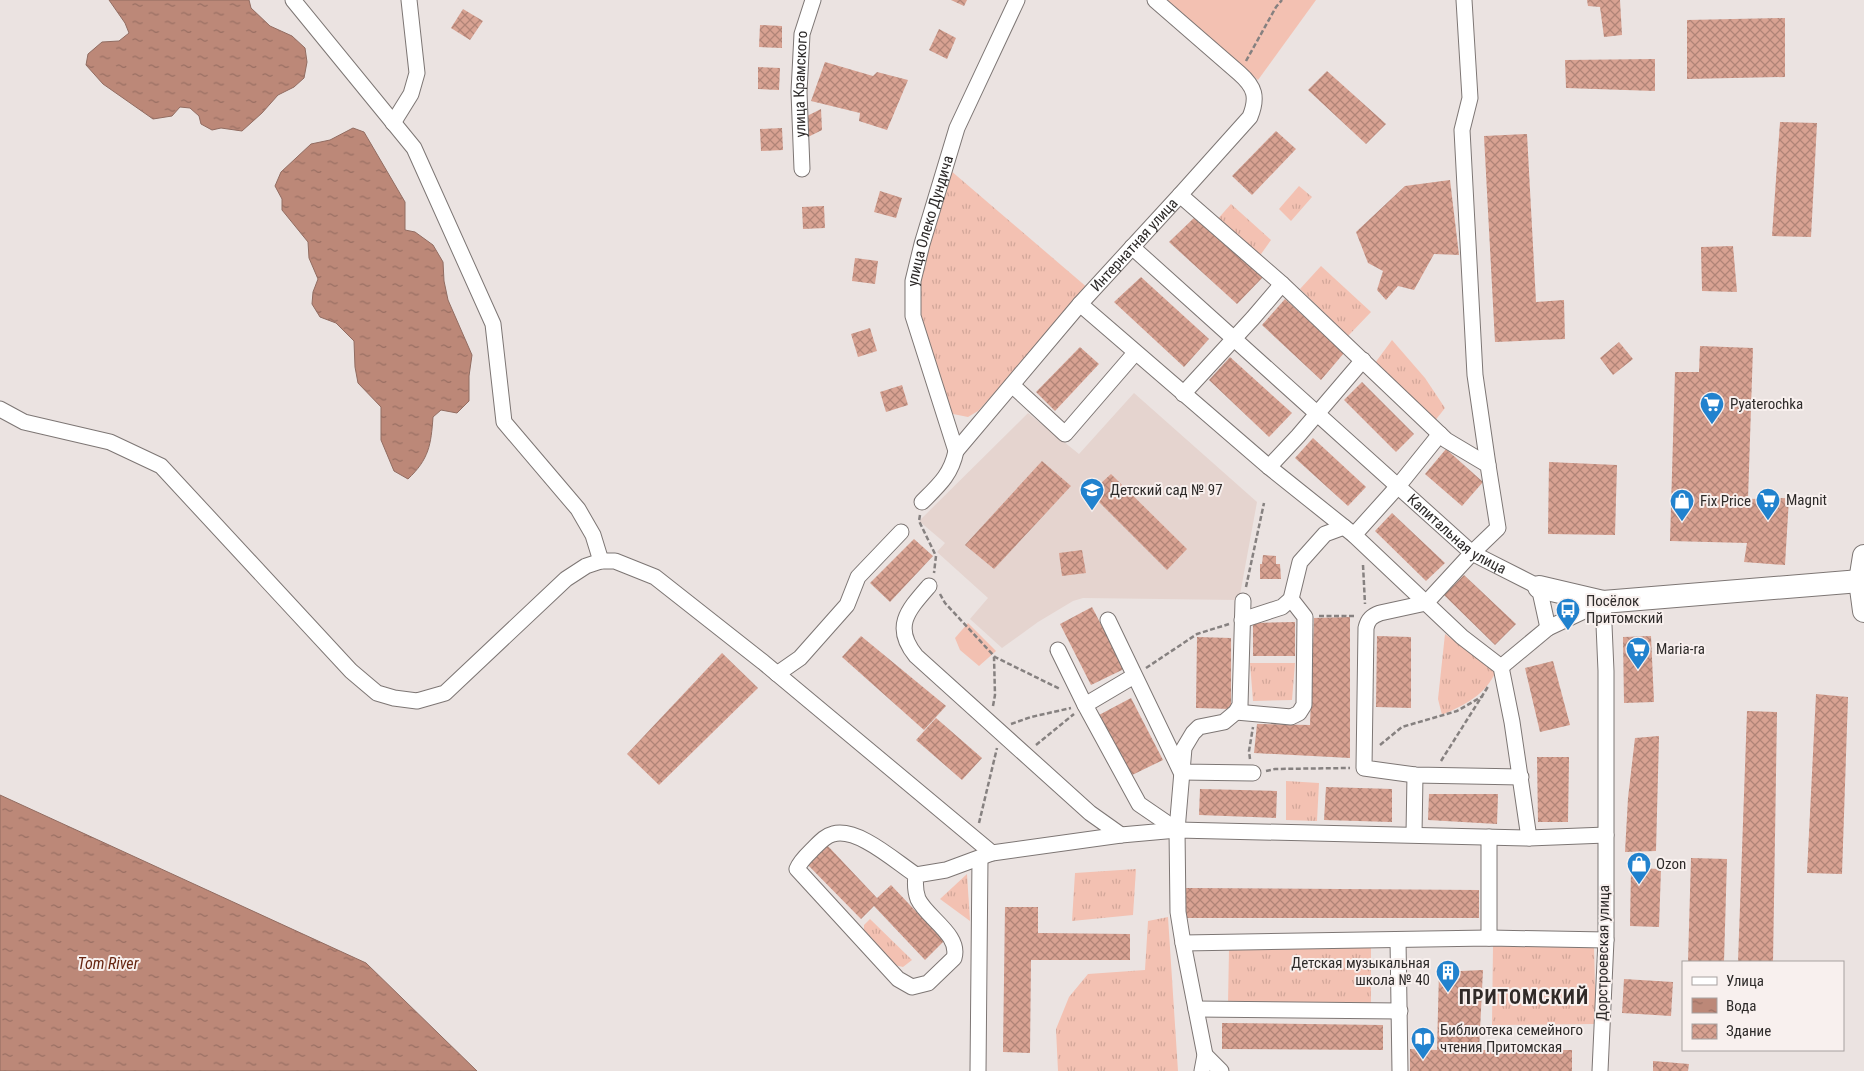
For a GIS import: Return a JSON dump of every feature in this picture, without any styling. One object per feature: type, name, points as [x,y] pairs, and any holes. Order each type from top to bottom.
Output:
[{"type":"street","points":[[293,0],[414,148],[493,324],[504,422],[578,509],[593,535],[601,561]]},
{"type":"street","points":[[393,123],[411,94],[417,73],[409,0]]},
{"type":"street","name":"улица Крамского","points":[[802,169],[799,92],[802,34],[813,0]]},
{"type":"street","name":"улица Олеко Дундича","points":[[956,451],[914,316],[914,281],[922,244],[957,128],[1017,0]]},
{"type":"street","name":"Интернатная улица","points":[[922,502],[945,479],[953,466],[956,451],[1080,304],[1250,116],[1254,106],[1255,95],[1250,85],[1239,73],[1155,0]]},
{"type":"street","points":[[1464,0],[1470,98],[1462,130],[1475,375],[1498,528],[1426,603],[1368,616],[1366,628],[1364,765],[1416,775],[1521,777]]},
{"type":"street","points":[[1180,195],[1282,284],[1446,440],[1488,465]]},
{"type":"street","name":"Капитальная улица","points":[[1132,247],[1317,414],[1399,485],[1472,553],[1540,587]]},
{"type":"street","points":[[1183,394],[1282,284]]},
{"type":"street","points":[[1080,304],[1269,467],[1353,534],[1462,637],[1501,667],[1521,777],[1529,838]]},
{"type":"street","points":[[1012,385],[1065,434],[1135,353]]},
{"type":"street","points":[[1269,467],[1362,360]]},
{"type":"street","points":[[0,409],[24,422],[110,442],[161,466],[351,671],[377,693],[394,698],[416,701],[445,692],[566,579],[586,566],[601,561],[615,561],[654,577],[777,674],[976,839],[986,856],[978,1071]]},
{"type":"street","points":[[1242,620],[1282,607],[1291,598],[1300,562],[1325,534],[1353,534],[1399,485],[1440,434]]},
{"type":"street","points":[[777,674],[800,658],[847,605],[858,577],[902,532]]},
{"type":"street","points":[[1864,556],[1860,581],[1864,611]]},
{"type":"street","points":[[1548,628],[1540,587],[1603,602],[1860,581]]},
{"type":"street","points":[[931,582],[911,607],[905,620],[904,634],[907,646],[1090,813],[1121,835]]},
{"type":"street","points":[[1202,1071],[1205,1055],[1178,912],[1177,830],[1184,748],[1192,733],[1199,727],[1224,722],[1243,713],[1291,717],[1299,713],[1304,705],[1304,616],[1291,598]]},
{"type":"street","points":[[1243,601],[1240,705],[1243,713]]},
{"type":"street","points":[[1501,667],[1548,628],[1603,602]]},
{"type":"street","points":[[916,875],[915,887],[918,898],[923,907],[951,938],[955,953],[954,958],[928,983],[912,987],[898,979],[797,869],[799,864],[822,840],[833,834],[841,833],[862,838],[916,875],[946,870],[986,856],[1121,835],[1177,830],[1529,838],[1606,835],[1606,671],[1603,602]]},
{"type":"street","points":[[1108,620],[1181,772]]},
{"type":"street","points":[[1058,650],[1085,705],[1139,804],[1177,830]]},
{"type":"street","points":[[1085,705],[1134,676]]},
{"type":"street","points":[[1181,772],[1253,773]]},
{"type":"street","points":[[1414,834],[1416,775]]},
{"type":"street","name":"Дорстроевская улица","points":[[1600,1071],[1606,940],[1606,835]]},
{"type":"street","points":[[1489,837],[1489,938]]},
{"type":"street","points":[[1183,943],[1489,938],[1606,940]]},
{"type":"street","points":[[1398,940],[1400,1071]]},
{"type":"street","points":[[1196,1009],[1400,1011]]},
{"type":"street","points":[[1205,1055],[1221,1071]]},
{"type":"path","points":[[1239,73],[1276,7],[1282,0]]},
{"type":"path","points":[[922,502],[919,521],[936,556],[931,582],[944,603],[994,656],[1056,686],[1085,705]]},
{"type":"path","points":[[1243,601],[1264,503]]},
{"type":"path","points":[[1304,616],[1368,616],[1353,534]]},
{"type":"path","points":[[1134,676],[1197,634],[1242,620]]},
{"type":"path","points":[[976,839],[998,744],[993,726],[995,695],[994,656]]},
{"type":"path","points":[[1432,776],[1501,667]]},
{"type":"path","points":[[1243,713],[1254,723],[1249,751],[1253,773],[1275,769],[1364,765],[1386,739],[1402,727],[1456,711],[1483,696]]},
{"type":"path","points":[[993,726],[1085,705]]},
{"type":"path","points":[[1027,756],[1034,747],[1085,705]]},
{"type":"shaded area","name":"Детский сад № 97","points":[[1134,393],[1257,502],[1239,600],[1083,598],[1073,601],[1038,622],[1002,648],[970,619],[988,598],[937,552],[945,543],[919,521],[1028,413],[1079,454]]},
{"type":"green space","points":[[1163,0],[1316,0],[1258,80]]},
{"type":"green space","points":[[950,170],[1089,289],[978,411],[968,417],[953,414],[949,407],[917,309],[915,291]]},
{"type":"green space","points":[[1299,186],[1312,197],[1291,221],[1279,209]]},
{"type":"green space","points":[[1231,204],[1271,240],[1259,257],[1216,221]]},
{"type":"green space","points":[[1321,266],[1371,312],[1348,336],[1300,289]]},
{"type":"green space","points":[[1392,340],[1425,378],[1445,408],[1434,422],[1375,363]]},
{"type":"green space","points":[[968,623],[996,651],[979,666],[960,650],[955,638]]},
{"type":"green space","points":[[1445,634],[1496,671],[1486,687],[1474,698],[1442,715],[1438,699]]},
{"type":"green space","points":[[1250,663],[1295,663],[1292,700],[1253,701]]},
{"type":"green space","points":[[1286,781],[1319,783],[1317,821],[1286,820]]},
{"type":"green space","points":[[1136,869],[1133,915],[1072,921],[1075,873]]},
{"type":"green space","points":[[967,874],[970,921],[940,899]]},
{"type":"green space","points":[[1168,917],[1178,1071],[1058,1071],[1056,1029],[1069,997],[1088,974],[1145,970],[1148,921]]},
{"type":"green space","points":[[870,919],[912,960],[903,967],[890,964],[864,932],[864,925]]},
{"type":"green space","points":[[1371,946],[1371,1005],[1228,1003],[1229,950]]},
{"type":"green space","points":[[1493,946],[1594,947],[1596,1024],[1492,1025]]},
{"type":"water","points":[[109,0],[249,0],[251,8],[270,26],[292,36],[305,48],[307,62],[304,78],[294,87],[278,95],[242,131],[221,128],[212,130],[201,124],[199,116],[190,108],[180,107],[172,116],[153,119],[103,84],[86,65],[88,54],[102,42],[119,41],[129,33],[125,23]]},
{"type":"water","points":[[353,128],[364,132],[405,202],[405,230],[415,232],[433,245],[443,262],[448,300],[472,355],[469,376],[469,401],[457,413],[441,410],[433,417],[428,451],[415,472],[408,479],[394,471],[381,440],[381,407],[358,383],[354,341],[336,323],[320,317],[312,304],[313,292],[318,279],[309,258],[308,242],[282,210],[282,199],[275,186],[281,172],[311,144],[330,140]]},
{"type":"water","name":"Tom River","points":[[0,795],[366,963],[477,1071],[0,1071]]},
{"type":"building","points":[[951,0],[967,0],[964,6]]},
{"type":"building","points":[[1587,0],[1620,0],[1622,35],[1604,37],[1600,7],[1588,6]]},
{"type":"building","points":[[463,9],[483,21],[470,40],[451,28]]},
{"type":"building","points":[[1785,18],[1785,77],[1687,79],[1687,20]]},
{"type":"building","points":[[760,25],[782,26],[782,48],[759,47]]},
{"type":"building","points":[[939,29],[956,38],[947,59],[929,50]]},
{"type":"building","points":[[1655,59],[1655,91],[1566,88],[1565,60]]},
{"type":"building","points":[[825,62],[873,76],[877,72],[908,80],[887,130],[859,121],[860,113],[811,101]]},
{"type":"building","points":[[758,67],[780,68],[779,90],[758,89]]},
{"type":"building","points":[[1327,71],[1386,124],[1366,144],[1308,90]]},
{"type":"building","points":[[821,109],[822,130],[808,137],[807,116]]},
{"type":"building","points":[[1780,122],[1817,123],[1811,237],[1772,236]]},
{"type":"building","points":[[782,128],[783,150],[761,151],[760,129]]},
{"type":"building","points":[[1276,131],[1296,149],[1252,195],[1232,176]]},
{"type":"building","points":[[1527,134],[1536,302],[1564,300],[1565,339],[1495,342],[1484,136]]},
{"type":"building","points":[[1450,180],[1459,255],[1434,254],[1414,290],[1398,286],[1386,300],[1377,290],[1383,271],[1368,263],[1356,232],[1405,186]]},
{"type":"building","points":[[880,191],[902,198],[896,218],[874,212]]},
{"type":"building","points":[[824,206],[825,228],[803,229],[802,207]]},
{"type":"building","points":[[1196,216],[1263,277],[1237,304],[1169,242]]},
{"type":"building","points":[[1733,246],[1737,292],[1702,291],[1701,247]]},
{"type":"building","points":[[855,258],[878,261],[875,284],[852,281]]},
{"type":"building","points":[[1141,277],[1209,339],[1184,367],[1114,302]]},
{"type":"building","points":[[1285,299],[1344,353],[1321,380],[1262,325]]},
{"type":"building","points":[[870,328],[877,351],[858,357],[851,334]]},
{"type":"building","points":[[1619,342],[1633,359],[1613,375],[1600,358]]},
{"type":"building","name":"Pyaterochka","points":[[1700,346],[1753,348],[1748,499],[1789,498],[1785,565],[1744,562],[1747,543],[1670,541],[1675,372],[1699,372]]},
{"type":"building","points":[[1080,347],[1099,364],[1055,411],[1036,392]]},
{"type":"building","points":[[1230,357],[1292,413],[1269,437],[1209,380]]},
{"type":"building","points":[[1362,382],[1414,434],[1396,452],[1344,400]]},
{"type":"building","points":[[902,385],[908,405],[886,412],[880,392]]},
{"type":"building","points":[[1313,438],[1366,487],[1348,506],[1295,458]]},
{"type":"building","points":[[1446,449],[1483,482],[1462,506],[1425,474]]},
{"type":"building","points":[[1042,461],[1071,486],[994,569],[965,545]]},
{"type":"building","points":[[1549,462],[1617,465],[1615,535],[1548,534]]},
{"type":"building","points":[[1111,474],[1187,549],[1167,570],[1090,493]]},
{"type":"building","points":[[1392,513],[1445,563],[1426,581],[1375,531]]},
{"type":"building","points":[[914,539],[933,556],[890,602],[870,583]]},
{"type":"building","points":[[1082,550],[1086,573],[1062,576],[1059,553]]},
{"type":"building","points":[[1263,555],[1276,556],[1276,564],[1280,564],[1281,579],[1260,579],[1260,564],[1262,564]]},
{"type":"building","points":[[1464,575],[1516,624],[1495,645],[1444,595]]},
{"type":"building","points":[[1092,607],[1124,669],[1091,685],[1060,624]]},
{"type":"building","points":[[1350,617],[1350,758],[1254,753],[1257,724],[1310,725],[1314,618]]},
{"type":"building","points":[[1295,622],[1295,656],[1253,656],[1253,623]]},
{"type":"building","points":[[861,636],[946,706],[924,730],[842,657]]},
{"type":"building","points":[[1377,636],[1411,637],[1411,708],[1376,707]]},
{"type":"building","name":"Maria-ra","points":[[1651,636],[1654,702],[1624,703],[1623,637]]},
{"type":"building","points":[[1197,637],[1231,638],[1231,709],[1196,708]]},
{"type":"building","points":[[722,653],[758,688],[659,785],[627,754]]},
{"type":"building","points":[[1553,661],[1570,725],[1540,732],[1525,668]]},
{"type":"building","points":[[1816,694],[1848,697],[1842,874],[1807,873]]},
{"type":"building","points":[[1131,698],[1163,760],[1130,776],[1099,715]]},
{"type":"building","points":[[1747,711],[1777,712],[1773,961],[1738,961]]},
{"type":"building","points":[[936,718],[982,758],[962,780],[916,740]]},
{"type":"building","points":[[1659,736],[1656,851],[1625,852],[1628,798],[1635,738]]},
{"type":"building","points":[[1537,757],[1569,757],[1568,822],[1538,822]]},
{"type":"building","points":[[1326,787],[1392,789],[1392,822],[1324,820]]},
{"type":"building","points":[[1200,789],[1277,791],[1276,818],[1199,815]]},
{"type":"building","points":[[1429,794],[1498,794],[1497,824],[1428,820]]},
{"type":"building","points":[[826,844],[877,898],[891,885],[944,941],[925,960],[874,906],[861,919],[806,863]]},
{"type":"building","points":[[1691,858],[1727,859],[1724,961],[1688,961]]},
{"type":"building","points":[[1631,868],[1661,869],[1659,927],[1630,926]]},
{"type":"building","points":[[1186,888],[1479,890],[1479,918],[1186,918]]},
{"type":"building","points":[[1005,907],[1038,907],[1038,933],[1130,934],[1130,960],[1031,960],[1030,1053],[1003,1052]]},
{"type":"building","points":[[1483,970],[1479,1050],[1572,1050],[1572,1071],[1410,1071],[1410,1049],[1437,1050],[1439,972]]},
{"type":"building","points":[[1624,979],[1673,982],[1671,1016],[1622,1013]]},
{"type":"building","points":[[1222,1023],[1383,1025],[1383,1050],[1222,1049]]},
{"type":"building","points":[[1653,1061],[1689,1064],[1688,1071],[1653,1071]]},
{"type":"place","name":"Pyaterochka","points":[[1712,425]]},
{"type":"place","name":"Детский сад № 97","points":[[1092,511]]},
{"type":"place","name":"Magnit","points":[[1768,521]]},
{"type":"place","name":"Fix Price","points":[[1682,522]]},
{"type":"place","name":"Посёлок Притомский","points":[[1568,631]]},
{"type":"place","name":"Maria-ra","points":[[1638,670]]},
{"type":"place","name":"Ozon","points":[[1639,885]]},
{"type":"place","name":"Детская музыкальная школа № 40","points":[[1448,993]]},
{"type":"place","name":"Библиотека семейного чтения Притомская","points":[[1423,1060]]},
{"type":"district","name":"ПРИТОМСКИЙ","points":[[1524,997]]}]
